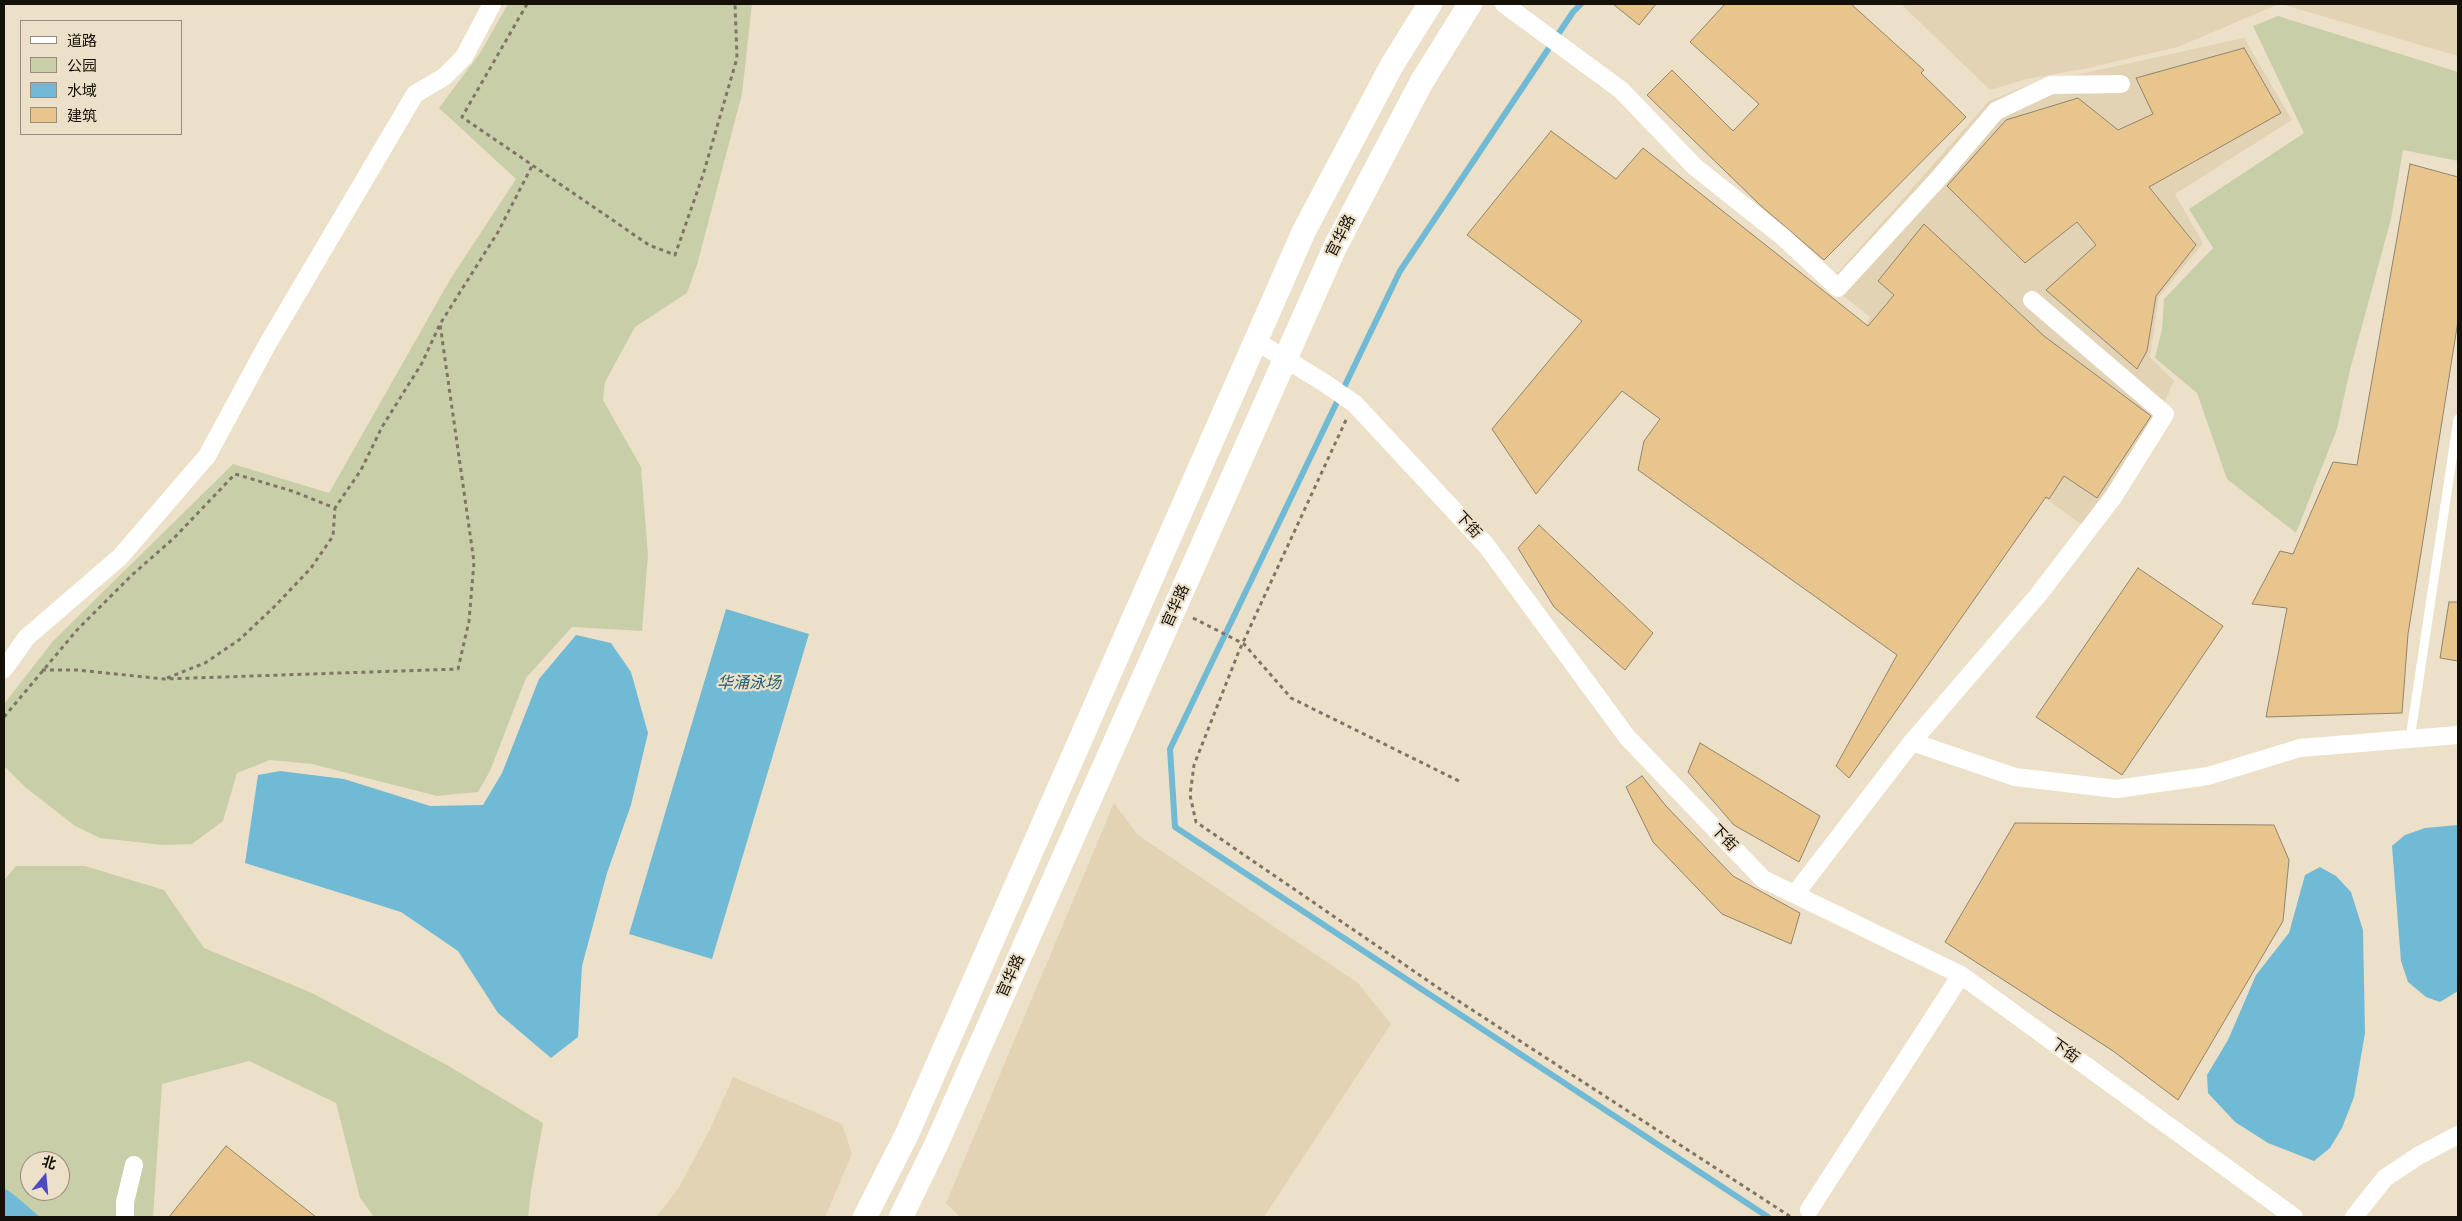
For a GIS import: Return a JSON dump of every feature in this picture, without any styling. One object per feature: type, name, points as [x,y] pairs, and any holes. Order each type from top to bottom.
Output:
[{"type":"main road","name":"官华路","points":[[865,1217],[907,1134],[1309,222],[1392,65],[1430,4]]},
{"type":"main road","name":"官华路","points":[[900,1217],[936,1145],[1335,247],[1421,83],[1470,4]]},
{"type":"street","points":[[4,669],[27,637],[120,557],[207,456],[267,345],[415,94],[444,77],[464,57],[492,4]]},
{"type":"street","points":[[1504,4],[1621,90],[1695,167],[1783,238],[1838,288],[1938,179],[1996,111],[2051,85],[2121,84]]},
{"type":"street","points":[[1795,894],[1912,742],[2038,594],[2114,496],[2165,414],[2032,300]]},
{"type":"street","name":"下街","points":[[1256,341],[1355,404],[1486,545],[1627,737],[1763,879],[1961,975],[2294,1217]]},
{"type":"street","points":[[1912,742],[2015,777],[2116,789],[2208,776],[2300,748],[2458,735]]},
{"type":"street","points":[[1809,1210],[1961,975]]},
{"type":"street","points":[[2354,1217],[2384,1178],[2418,1156],[2458,1136]]},
{"type":"street","points":[[125,1217],[125,1202],[134,1165]]},
{"type":"lane","points":[[2410,739],[2458,419]]},
{"type":"path","points":[[527,4],[462,116],[649,245],[675,255],[705,166],[737,58],[735,4]]},
{"type":"path","points":[[164,679],[205,663],[238,640],[275,606],[311,568],[333,536],[335,508],[361,470],[382,427],[422,363],[440,324],[498,232],[533,164]]},
{"type":"path","points":[[41,670],[77,670],[164,679],[458,669],[469,621],[474,562],[440,324]]},
{"type":"path","points":[[1355,404],[1244,644],[1239,651],[1194,765],[1190,795],[1196,822],[1440,989],[1791,1217]]},
{"type":"path","points":[[4,717],[41,670],[77,630],[132,575],[174,538],[235,474],[292,491],[335,508]]},
{"type":"path","points":[[1174,609],[1244,644],[1291,698],[1459,781]]},
{"type":"shaded area","points":[[1901,4],[2279,4],[2178,47],[2088,68],[2027,79],[1990,90]]},
{"type":"shaded area","points":[[2281,4],[2458,4],[2458,56]]},
{"type":"shaded area","points":[[2244,38],[2292,120],[2175,194],[2203,243],[2159,297],[2150,357],[2174,381],[2159,415],[2085,527],[1847,354],[1870,317],[1828,284],[1989,101],[2026,86]]},
{"type":"shaded area","points":[[1114,803],[1138,835],[1358,983],[1391,1024],[1264,1217],[960,1217],[946,1203]]},
{"type":"shaded area","points":[[733,1077],[842,1124],[852,1154],[825,1217],[656,1217],[678,1189],[710,1129]]},
{"type":"green space","points":[[508,4],[752,4],[742,94],[697,265],[687,293],[635,327],[605,382],[603,400],[641,467],[648,555],[642,631],[572,627],[526,678],[490,771],[478,792],[437,796],[312,764],[270,760],[237,773],[223,821],[192,844],[162,845],[100,838],[75,826],[25,787],[4,766],[4,704],[53,641],[233,464],[329,493],[451,278],[516,179],[439,108],[480,53]]},
{"type":"green space","points":[[2278,16],[2458,72],[2458,161],[2403,150],[2391,219],[2350,370],[2337,429],[2296,533],[2227,479],[2197,393],[2155,358],[2162,329],[2164,299],[2213,248],[2189,209],[2304,133],[2253,26]]},
{"type":"green space","points":[[16,866],[85,866],[164,890],[204,948],[312,993],[447,1065],[543,1123],[528,1217],[374,1217],[360,1198],[336,1103],[249,1061],[162,1084],[153,1217],[4,1217],[4,880]]},
{"type":"water","name":"华涌泳场","points":[[726,609],[809,634],[712,959],[629,934]]},
{"type":"water","points":[[576,635],[611,643],[631,672],[648,733],[631,805],[607,873],[582,966],[578,1037],[551,1058],[498,1013],[458,951],[401,912],[245,863],[258,775],[280,771],[344,779],[430,806],[483,805],[502,773],[539,679]]},
{"type":"water","points":[[2458,825],[2458,991],[2440,1002],[2426,997],[2408,982],[2401,961],[2392,846],[2405,835],[2425,828]]},
{"type":"water","points":[[2320,867],[2336,876],[2351,892],[2363,930],[2365,1033],[2354,1097],[2342,1128],[2330,1148],[2314,1161],[2268,1143],[2235,1122],[2208,1093],[2207,1075],[2228,1040],[2256,975],[2289,933],[2305,875]]},
{"type":"water","points":[[4,1188],[40,1217],[4,1217]]},
{"type":"building","points":[[1613,4],[1656,4],[1639,25]]},
{"type":"building","points":[[1725,4],[1851,4],[1924,70],[1921,73],[1966,117],[1824,260],[1760,205],[1647,95],[1672,70],[1733,131],[1759,104],[1690,42]]},
{"type":"building","points":[[2244,48],[2281,113],[2149,187],[2196,245],[2156,296],[2147,351],[2137,369],[2046,290],[2096,245],[2077,222],[2025,263],[1947,186],[2006,120],[2078,98],[2118,130],[2153,114],[2136,78]]},
{"type":"building","points":[[1551,131],[1616,179],[1643,148],[1868,326],[1894,295],[1878,281],[1924,224],[2044,336],[2151,416],[2097,498],[2064,476],[2049,499],[2046,497],[1849,778],[1836,766],[1897,655],[1638,470],[1644,441],[1660,419],[1622,391],[1536,494],[1492,429],[1582,321],[1467,235]]},
{"type":"building","points":[[2410,164],[2458,177],[2458,321],[2408,634],[2402,713],[2266,717],[2287,608],[2252,604],[2280,551],[2293,554],[2333,462],[2357,465]]},
{"type":"building","points":[[1539,525],[1653,633],[1625,670],[1554,607],[1518,548]]},
{"type":"building","points":[[2138,568],[2223,626],[2122,775],[2036,717]]},
{"type":"building","points":[[2449,602],[2458,602],[2458,661],[2440,658]]},
{"type":"building","points":[[1700,743],[1820,816],[1799,862],[1734,825],[1688,772]]},
{"type":"building","points":[[1642,776],[1666,806],[1733,876],[1800,913],[1791,944],[1722,914],[1653,842],[1626,787]]},
{"type":"building","points":[[2015,823],[2274,825],[2289,860],[2283,921],[2178,1100],[2113,1051],[1945,942]]},
{"type":"building","points":[[226,1146],[316,1217],[169,1217]]},
{"type":"waterway","points":[[1581,4],[1573,12],[1400,271],[1170,749],[1175,827],[1768,1217]]}]
